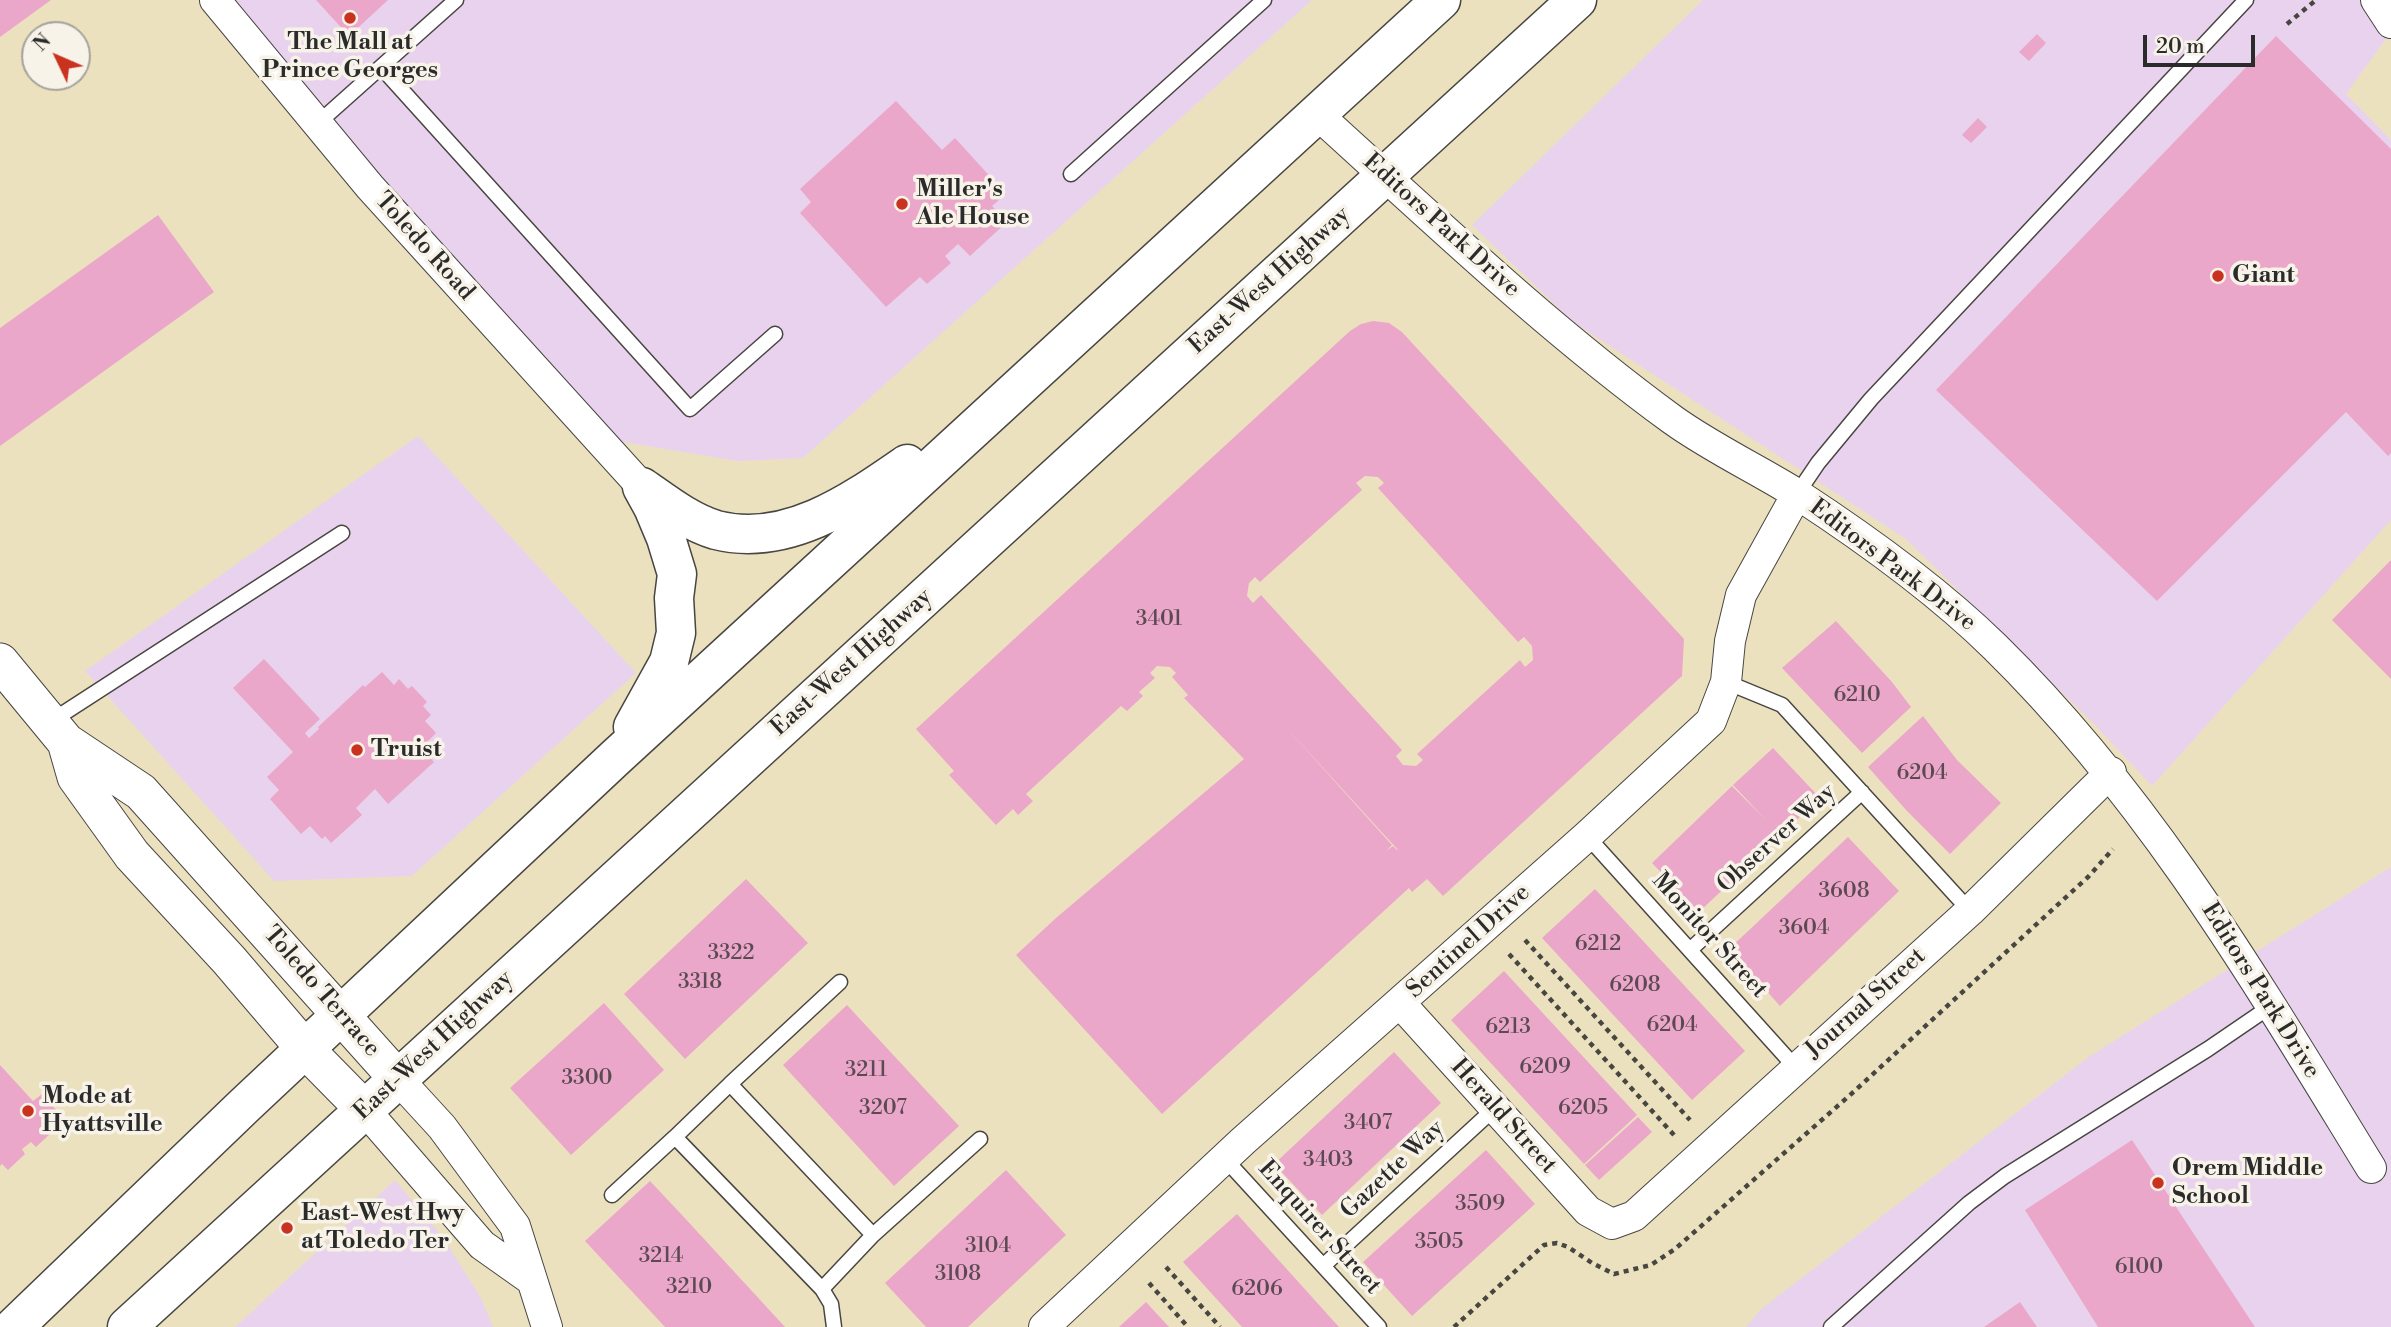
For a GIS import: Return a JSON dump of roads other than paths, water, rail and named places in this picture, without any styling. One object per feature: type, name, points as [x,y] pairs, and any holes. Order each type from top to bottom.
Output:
[{"type":"main road","points":[[14,1327],[615,758],[1441,0]]},
{"type":"main road","name":"East-West Highway","points":[[127,1327],[1577,0]]},
{"type":"main road","points":[[642,487],[687,517],[717,530],[759,535],[808,523],[865,493],[1029,380]]},
{"type":"main road","points":[[615,758],[669,662],[676,634],[674,598],[677,574],[662,528],[642,487]]},
{"type":"street","name":"Toledo Road","points":[[215,0],[387,207],[642,487]]},
{"type":"street","points":[[2376,0],[2391,23]]},
{"type":"street","name":"Editors Park Drive","points":[[1317,114],[1550,324],[1616,378],[1679,424],[1797,494],[1921,582],[1992,644],[2052,704],[2111,772],[2188,877],[2376,1169]]},
{"type":"street","name":"Sentinel Drive","points":[[1044,1327],[1225,1159],[1587,836],[1711,721],[1726,681],[1730,641],[1741,596],[1797,494]]},
{"type":"street","name":"Toledo Terrace","points":[[0,663],[57,732],[141,792],[442,1127],[515,1226],[547,1327]]},
{"type":"street","name":"Toledo Terrace","points":[[57,732],[76,777],[132,855],[235,967],[305,1049],[365,1110],[482,1245],[530,1279]]},
{"type":"street","name":"Journal Street","points":[[1612,1224],[1634,1216],[1970,911],[2111,772]]},
{"type":"street","name":"Herald Street","points":[[1400,1003],[1588,1212],[1612,1224]]},
{"type":"lane","points":[[317,124],[456,0]]},
{"type":"lane","points":[[1072,174],[1264,0]]},
{"type":"lane","points":[[1797,494],[1818,463],[1886,381],[2246,0]]},
{"type":"lane","points":[[381,67],[690,410],[775,334]]},
{"type":"lane","points":[[57,732],[342,533]]},
{"type":"lane","points":[[1726,681],[1782,705],[1970,911]]},
{"type":"lane","name":"Observer Way","points":[[1690,949],[1862,792]]},
{"type":"lane","name":"Monitor Street","points":[[1587,836],[1796,1068]]},
{"type":"lane","points":[[612,1195],[840,982]]},
{"type":"lane","points":[[1830,1327],[1969,1203],[2005,1176],[2208,1049],[2271,1006]]},
{"type":"lane","points":[[730,1084],[873,1235]]},
{"type":"lane","name":"Gazette Way","points":[[1323,1266],[1495,1108]]},
{"type":"lane","points":[[675,1137],[822,1289],[831,1304],[834,1327]]},
{"type":"lane","points":[[822,1289],[873,1235],[980,1139]]},
{"type":"lane","name":"Enquirer Street","points":[[1225,1159],[1379,1327]]},
{"type":"place","name":"The Mall at Prince Georges","points":[[350,18]]},
{"type":"place","name":"Miller's Ale House","points":[[902,204]]},
{"type":"place","name":"Giant","points":[[2218,276]]},
{"type":"place","name":"Truist","points":[[357,750]]},
{"type":"place","name":"Mode at Hyattsville","points":[[28,1111]]},
{"type":"place","name":"Orem Middle School","points":[[2158,1183]]},
{"type":"place","name":"East-West Hwy at Toledo Ter","points":[[287,1228]]}]
